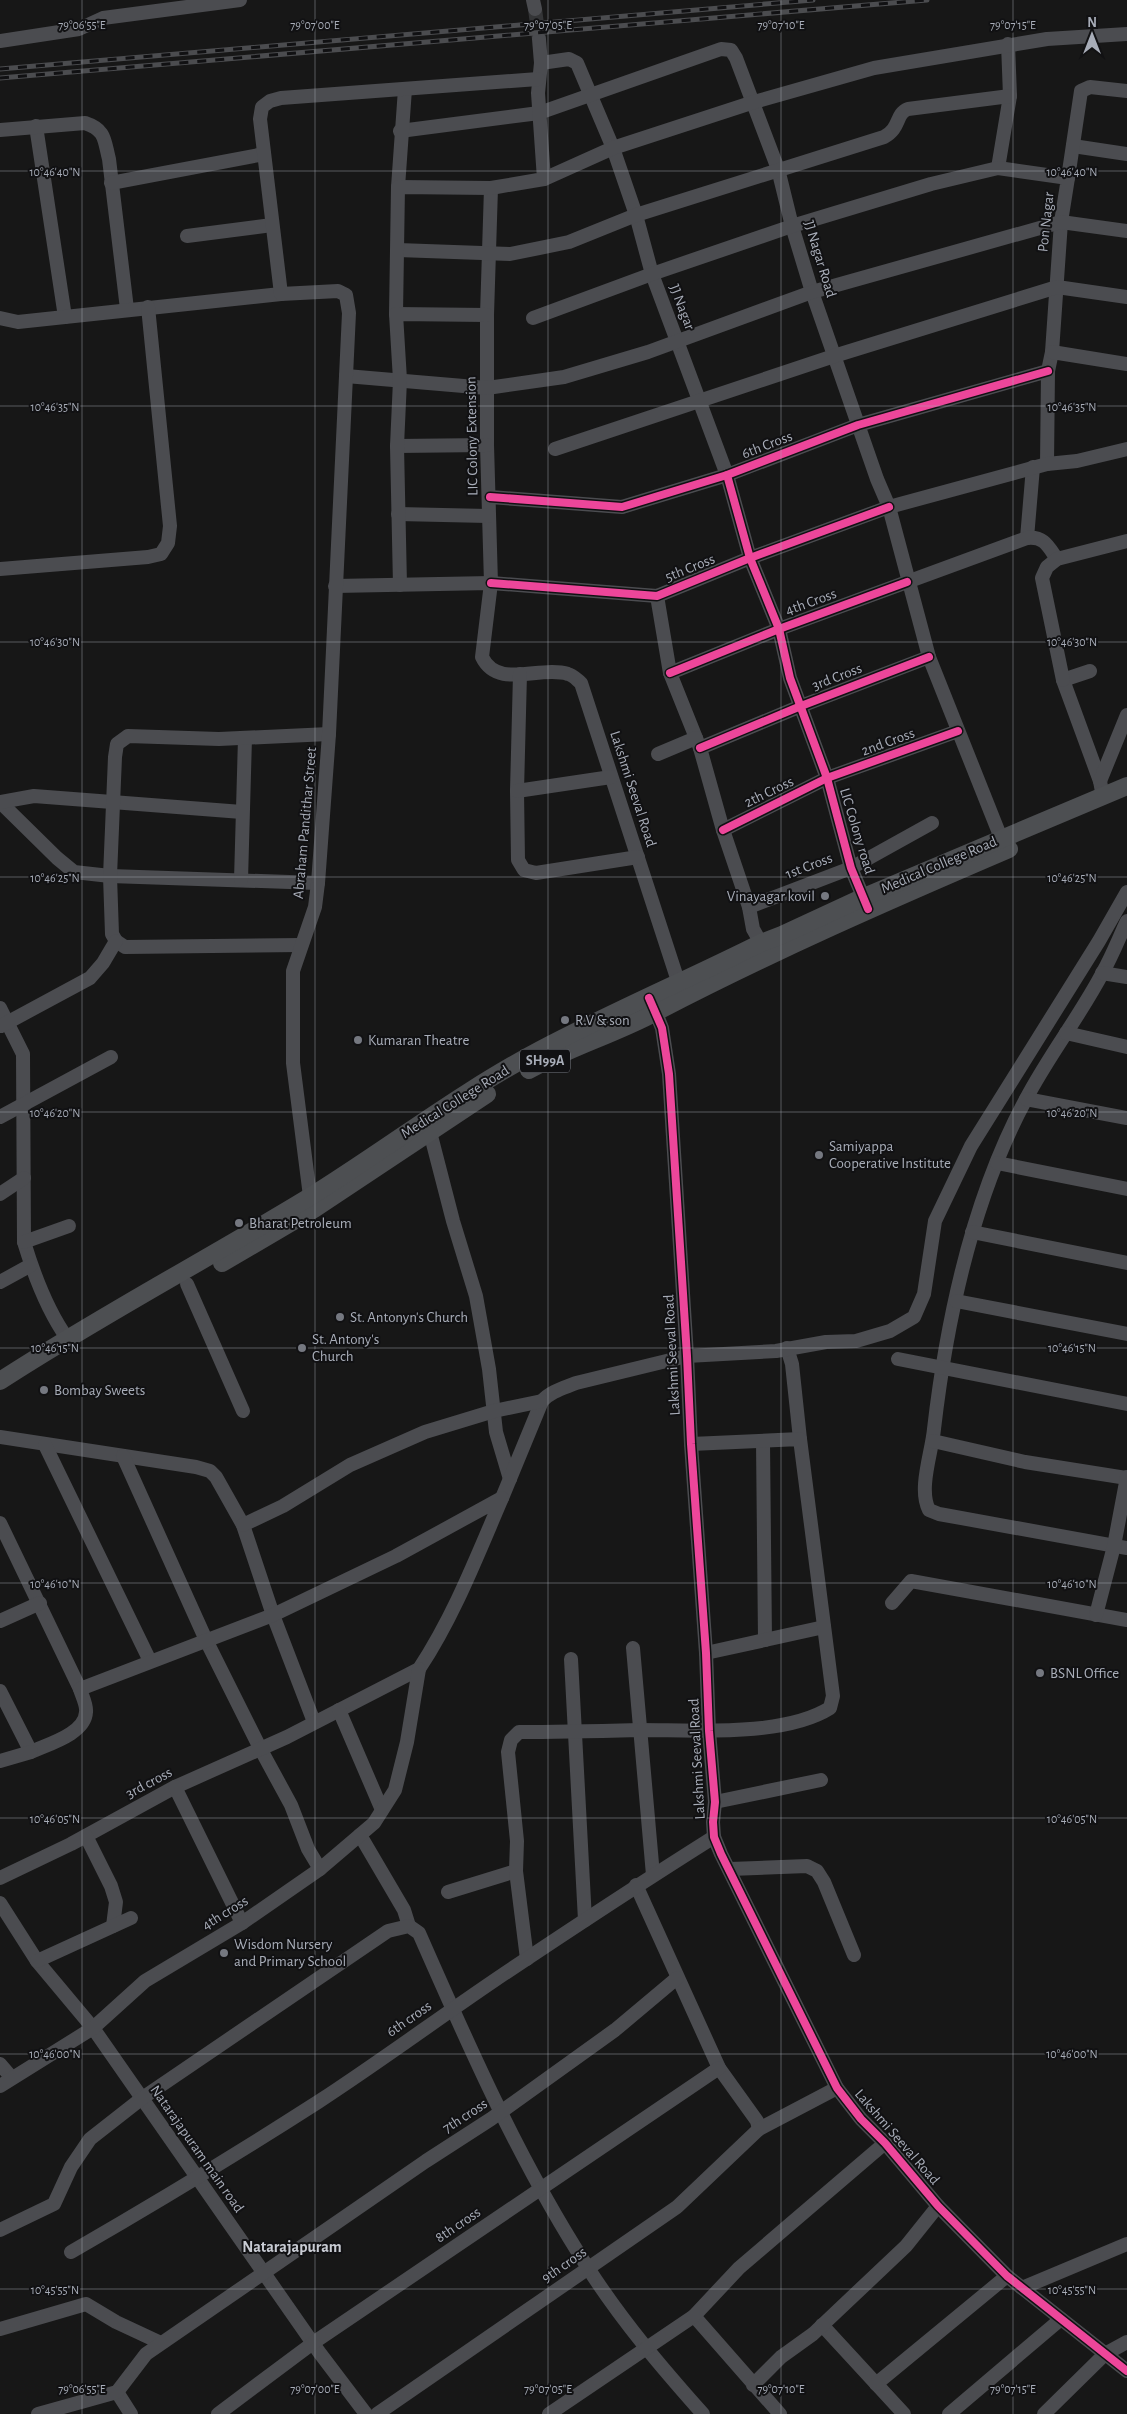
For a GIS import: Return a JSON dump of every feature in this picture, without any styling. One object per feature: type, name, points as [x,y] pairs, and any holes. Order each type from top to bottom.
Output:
[{"type":"main road","name":"Medical College Road","points":[[1004,845],[1102,789],[1127,786]]},
{"type":"main road","name":"Medical College Road","points":[[653,1005],[679,984],[761,943],[866,903],[1004,845],[1127,799]]},
{"type":"main road","name":"Medical College Road","points":[[0,1380],[67,1338],[312,1203],[464,1093],[653,1005],[752,963],[866,903]]},
{"type":"main road","name":"Medical College Road","points":[[0,1394],[72,1348],[187,1284],[312,1203],[430,1132],[545,1054]]},
{"type":"street","points":[[0,41],[79,29],[103,18],[240,0]]},
{"type":"street","points":[[398,187],[491,188],[544,179],[613,148],[754,102],[874,68],[1008,44],[1096,34],[1127,34]]},
{"type":"street","points":[[539,39],[541,63],[538,79],[539,113],[544,179]]},
{"type":"street","points":[[533,318],[652,274],[792,226],[903,191],[998,168],[1010,96],[1008,44]]},
{"type":"street","name":"JJ Nagar Road","points":[[400,132],[539,113],[721,49],[730,50],[736,58],[754,102],[778,168],[792,226],[812,292],[858,425],[889,507],[907,582],[929,657],[1004,845]]},
{"type":"street","name":"JJ Nagar","points":[[541,63],[569,59],[577,63],[613,148],[636,215],[652,274],[727,475]]},
{"type":"street","points":[[0,318],[18,322],[280,294],[260,119],[262,107],[281,98],[538,79]]},
{"type":"street","points":[[1068,178],[1078,99],[1081,92],[1090,87],[1127,91]]},
{"type":"street","points":[[400,584],[397,446],[400,380],[396,314],[398,187],[404,89]]},
{"type":"street","points":[[398,250],[510,254],[569,242],[636,215],[778,168],[854,147],[884,136],[894,131],[900,114],[908,109],[1010,96]]},
{"type":"street","points":[[0,130],[85,123],[97,127],[104,136],[112,183],[127,309]]},
{"type":"street","points":[[36,126],[65,317]]},
{"type":"street","points":[[1073,146],[1127,154]]},
{"type":"street","points":[[112,183],[264,154]]},
{"type":"street","name":"Pon Nagar","points":[[998,168],[1068,178],[1061,222],[1052,352],[1048,371],[1047,464]]},
{"type":"street","name":"LIC Colony Extension","points":[[491,188],[487,315],[487,445],[490,497],[488,516],[491,583],[482,657],[487,666],[501,675]]},
{"type":"street","points":[[346,376],[488,388],[564,378],[648,352],[812,292],[1061,222],[1127,230]]},
{"type":"street","points":[[187,236],[272,225]]},
{"type":"street","points":[[555,449],[834,356],[1057,287],[1127,297]]},
{"type":"street","name":"Abraham Pandithar Street","points":[[280,294],[338,291],[346,295],[349,313],[329,734],[318,883],[314,907],[293,971],[293,1063],[312,1203]]},
{"type":"street","points":[[0,569],[148,557],[161,554],[168,543],[170,526],[148,307]]},
{"type":"street","points":[[396,314],[487,315]]},
{"type":"street","points":[[1052,352],[1127,364]]},
{"type":"street","name":"6th Cross","points":[[490,497],[622,507],[727,475],[858,425],[1048,371]]},
{"type":"street","points":[[397,446],[487,445]]},
{"type":"street","name":"5th Cross","points":[[335,586],[491,583],[657,596],[750,558],[889,507],[1047,464],[1077,461],[1127,449]]},
{"type":"street","points":[[1033,468],[1027,538],[1034,537],[1046,542],[1057,559]]},
{"type":"street","name":"LIC Colony road","points":[[727,475],[750,558],[779,629],[790,678],[827,778],[851,868],[866,903]]},
{"type":"street","points":[[398,514],[488,516]]},
{"type":"street","name":"4th Cross","points":[[670,673],[779,629],[1027,538]]},
{"type":"street","points":[[1102,789],[1063,680],[1042,590],[1042,578],[1047,567],[1057,559],[1127,541]]},
{"type":"street","points":[[657,596],[670,673],[698,743],[723,830],[749,907],[753,929],[761,943]]},
{"type":"street","name":"3rd Cross","points":[[658,754],[698,743],[929,657]]},
{"type":"street","points":[[1063,680],[1090,671]]},
{"type":"street","name":"Lakshmi Seeval Road","points":[[501,675],[559,672],[570,674],[581,683],[679,984]]},
{"type":"street","points":[[520,674],[517,791],[518,860],[524,870],[536,873],[638,858]]},
{"type":"street","points":[[1102,789],[1127,716]]},
{"type":"street","name":"2nd Cross","points":[[827,778],[958,731]]},
{"type":"street","points":[[301,945],[125,947],[116,941],[112,934],[110,876],[111,801],[117,744],[128,736],[218,739],[329,734]]},
{"type":"street","points":[[241,880],[245,738]]},
{"type":"street","points":[[517,791],[611,777]]},
{"type":"street","name":"2th Cross","points":[[723,830],[827,778]]},
{"type":"street","points":[[0,802],[34,796],[242,812]]},
{"type":"street","points":[[0,802],[56,858],[74,872],[110,876],[318,883]]},
{"type":"street","name":"1st Cross","points":[[749,907],[851,868],[932,823]]},
{"type":"street","points":[[419,1669],[432,1649],[464,1588],[542,1401],[547,1396],[576,1383],[687,1356],[787,1348],[826,1342],[856,1341],[890,1331],[914,1317],[924,1294],[935,1221],[971,1146],[1127,892]]},
{"type":"street","points":[[1120,1547],[956,1518],[929,1510],[924,1495],[933,1440],[941,1368],[972,1232],[997,1163],[1026,1099],[1102,973],[1127,921]]},
{"type":"street","points":[[4,1024],[90,978],[116,941]]},
{"type":"street","points":[[1102,973],[1127,978]]},
{"type":"street","name":"Lakshmi Seeval Road","points":[[653,1005],[662,1028],[669,1074],[691,1444],[706,1652],[709,1731],[715,1802],[714,1836],[721,1854],[730,1868],[838,2088],[860,2119],[884,2143],[938,2206],[1007,2276],[1127,2371]]},
{"type":"street","points":[[0,1008],[4,1024],[23,1054],[25,1102],[24,1242],[31,1265],[58,1326],[67,1338]]},
{"type":"street","points":[[1066,1033],[1127,1047]]},
{"type":"street","points":[[0,1117],[111,1057]]},
{"type":"street","points":[[1026,1099],[1127,1118]]},
{"type":"street","points":[[430,1132],[453,1221],[476,1296],[496,1432],[510,1479]]},
{"type":"street","points":[[997,1163],[1127,1189]]},
{"type":"street","points":[[0,1194],[24,1178]]},
{"type":"street","points":[[24,1242],[69,1226]]},
{"type":"street","points":[[972,1232],[1127,1263]]},
{"type":"street","points":[[0,1282],[31,1265]]},
{"type":"street","points":[[187,1284],[243,1410]]},
{"type":"street","points":[[956,1301],[1127,1334]]},
{"type":"street","points":[[528,1959],[516,1871],[517,1841],[508,1752],[511,1740],[519,1732],[747,1730],[804,1720],[820,1715],[830,1708],[833,1696],[792,1364],[787,1348]]},
{"type":"street","points":[[898,1359],[1127,1404]]},
{"type":"street","points":[[242,1525],[283,1506],[350,1465],[426,1432],[494,1411],[542,1401]]},
{"type":"street","points":[[0,1437],[196,1467],[210,1471],[216,1477],[242,1525],[273,1615],[314,1722]]},
{"type":"street","points":[[691,1444],[800,1439]]},
{"type":"street","points":[[933,1440],[1025,1462],[1127,1478],[1120,1547],[1096,1614]]},
{"type":"street","points":[[763,1442],[765,1640]]},
{"type":"street","points":[[46,1445],[150,1661]]},
{"type":"street","points":[[123,1456],[206,1640],[291,1805],[308,1849],[320,1869]]},
{"type":"street","points":[[80,1689],[273,1615],[396,1556],[502,1498]]},
{"type":"street","points":[[0,1523],[80,1689],[87,1711],[84,1722],[75,1731],[31,1752],[0,1761]]},
{"type":"street","points":[[892,1603],[911,1580],[1127,1620]]},
{"type":"street","points":[[0,1621],[40,1603]]},
{"type":"street","points":[[706,1652],[824,1627]]},
{"type":"street","points":[[633,1648],[654,1875]]},
{"type":"street","points":[[571,1659],[585,1920]]},
{"type":"street","name":"3rd cross","points":[[0,1878],[86,1836],[175,1787],[287,1737],[419,1669]]},
{"type":"street","name":"4th cross","points":[[0,2086],[93,2028],[145,1981],[242,1923],[320,1869],[374,1823],[395,1790],[398,1780],[407,1742],[419,1669]]},
{"type":"street","points":[[0,1691],[31,1752]]},
{"type":"street","points":[[339,1710],[382,1810]]},
{"type":"street","points":[[715,1802],[821,1780]]},
{"type":"street","points":[[175,1787],[242,1923]]},
{"type":"street","points":[[360,1835],[404,1910],[409,1926],[419,1933],[452,2009],[501,2112],[541,2188],[588,2269],[646,2349],[703,2414]]},
{"type":"street","points":[[86,1836],[112,1886],[116,1902],[112,1926]]},
{"type":"street","name":"6th cross","points":[[71,2252],[198,2178],[319,2101],[636,1885],[714,1836]]},
{"type":"street","points":[[730,1868],[807,1866],[817,1871],[824,1882],[854,1956]]},
{"type":"street","points":[[448,1892],[516,1871]]},
{"type":"street","points":[[636,1885],[668,1953],[677,1978],[720,2068],[757,2120],[759,2129]]},
{"type":"street","name":"Natarajapuram main road","points":[[0,1903],[37,1961],[93,2028],[313,2343],[366,2414]]},
{"type":"street","points":[[37,1961],[131,1918]]},
{"type":"street","points":[[0,2230],[54,2204],[72,2167],[90,2139],[141,2099],[388,1931],[409,1926]]},
{"type":"street","name":"7th cross","points":[[116,2392],[146,2354],[426,2160],[501,2112],[615,2030],[677,1978]]},
{"type":"street","points":[[0,2064],[12,2078]]},
{"type":"street","name":"8th cross","points":[[218,2414],[313,2343],[720,2068]]},
{"type":"street","name":"9th cross","points":[[377,2414],[677,2207],[759,2129],[838,2088]]},
{"type":"street","points":[[549,2414],[694,2316],[739,2268],[884,2143]]},
{"type":"street","points":[[753,2385],[781,2357],[822,2325],[906,2246],[938,2206]]},
{"type":"street","points":[[1022,2288],[1127,2244]]},
{"type":"street","points":[[876,2384],[1007,2276]]},
{"type":"street","points":[[0,2329],[86,2304],[116,2322],[161,2344]]},
{"type":"street","points":[[694,2316],[780,2414]]},
{"type":"street","points":[[949,2414],[1061,2319]]},
{"type":"street","points":[[822,2325],[904,2414]]},
{"type":"street","points":[[1044,2414],[1105,2354],[1127,2342]]},
{"type":"street","points":[[38,2414],[116,2392],[131,2414]]},
{"type":"tunnel","points":[[535,9],[539,39]]},
{"type":"railway","points":[[0,69],[813,0]]},
{"type":"railway","points":[[0,78],[927,0]]},
{"type":"cycle path","points":[[490,497],[622,507],[727,475],[858,425],[1048,371]]},
{"type":"cycle path","points":[[727,475],[750,558],[779,629],[790,678],[827,778],[851,868],[868,909]]},
{"type":"cycle path","points":[[491,583],[657,596],[750,558],[889,507]]},
{"type":"cycle path","points":[[670,673],[779,629],[907,582]]},
{"type":"cycle path","points":[[700,748],[801,706],[929,657]]},
{"type":"cycle path","points":[[723,830],[827,778],[958,731]]},
{"type":"cycle path","points":[[649,998],[662,1028],[669,1074],[691,1444],[706,1653],[709,1731],[715,1802],[714,1837],[837,2088],[861,2119],[885,2143],[938,2206],[1007,2276],[1127,2371]]},
{"type":"place","name":"Vinayagar kovil","points":[[825,896]]},
{"type":"place","name":"R.V & son","points":[[565,1020]]},
{"type":"place","name":"Kumaran Theatre","points":[[358,1040]]},
{"type":"place","name":"Samiyappa Cooperative Institute","points":[[819,1155]]},
{"type":"place","name":"Bharat Petroleum","points":[[239,1223]]},
{"type":"place","name":"St. Antonyn's Church","points":[[340,1317]]},
{"type":"place","name":"St. Antony's Church","points":[[302,1348]]},
{"type":"place","name":"Bombay Sweets","points":[[44,1390]]},
{"type":"place","name":"BSNL Office","points":[[1040,1673]]},
{"type":"place","name":"Wisdom Nursery and Primary School","points":[[224,1953]]},
{"type":"district","name":"Natarajapuram","points":[[292,2247]]}]
